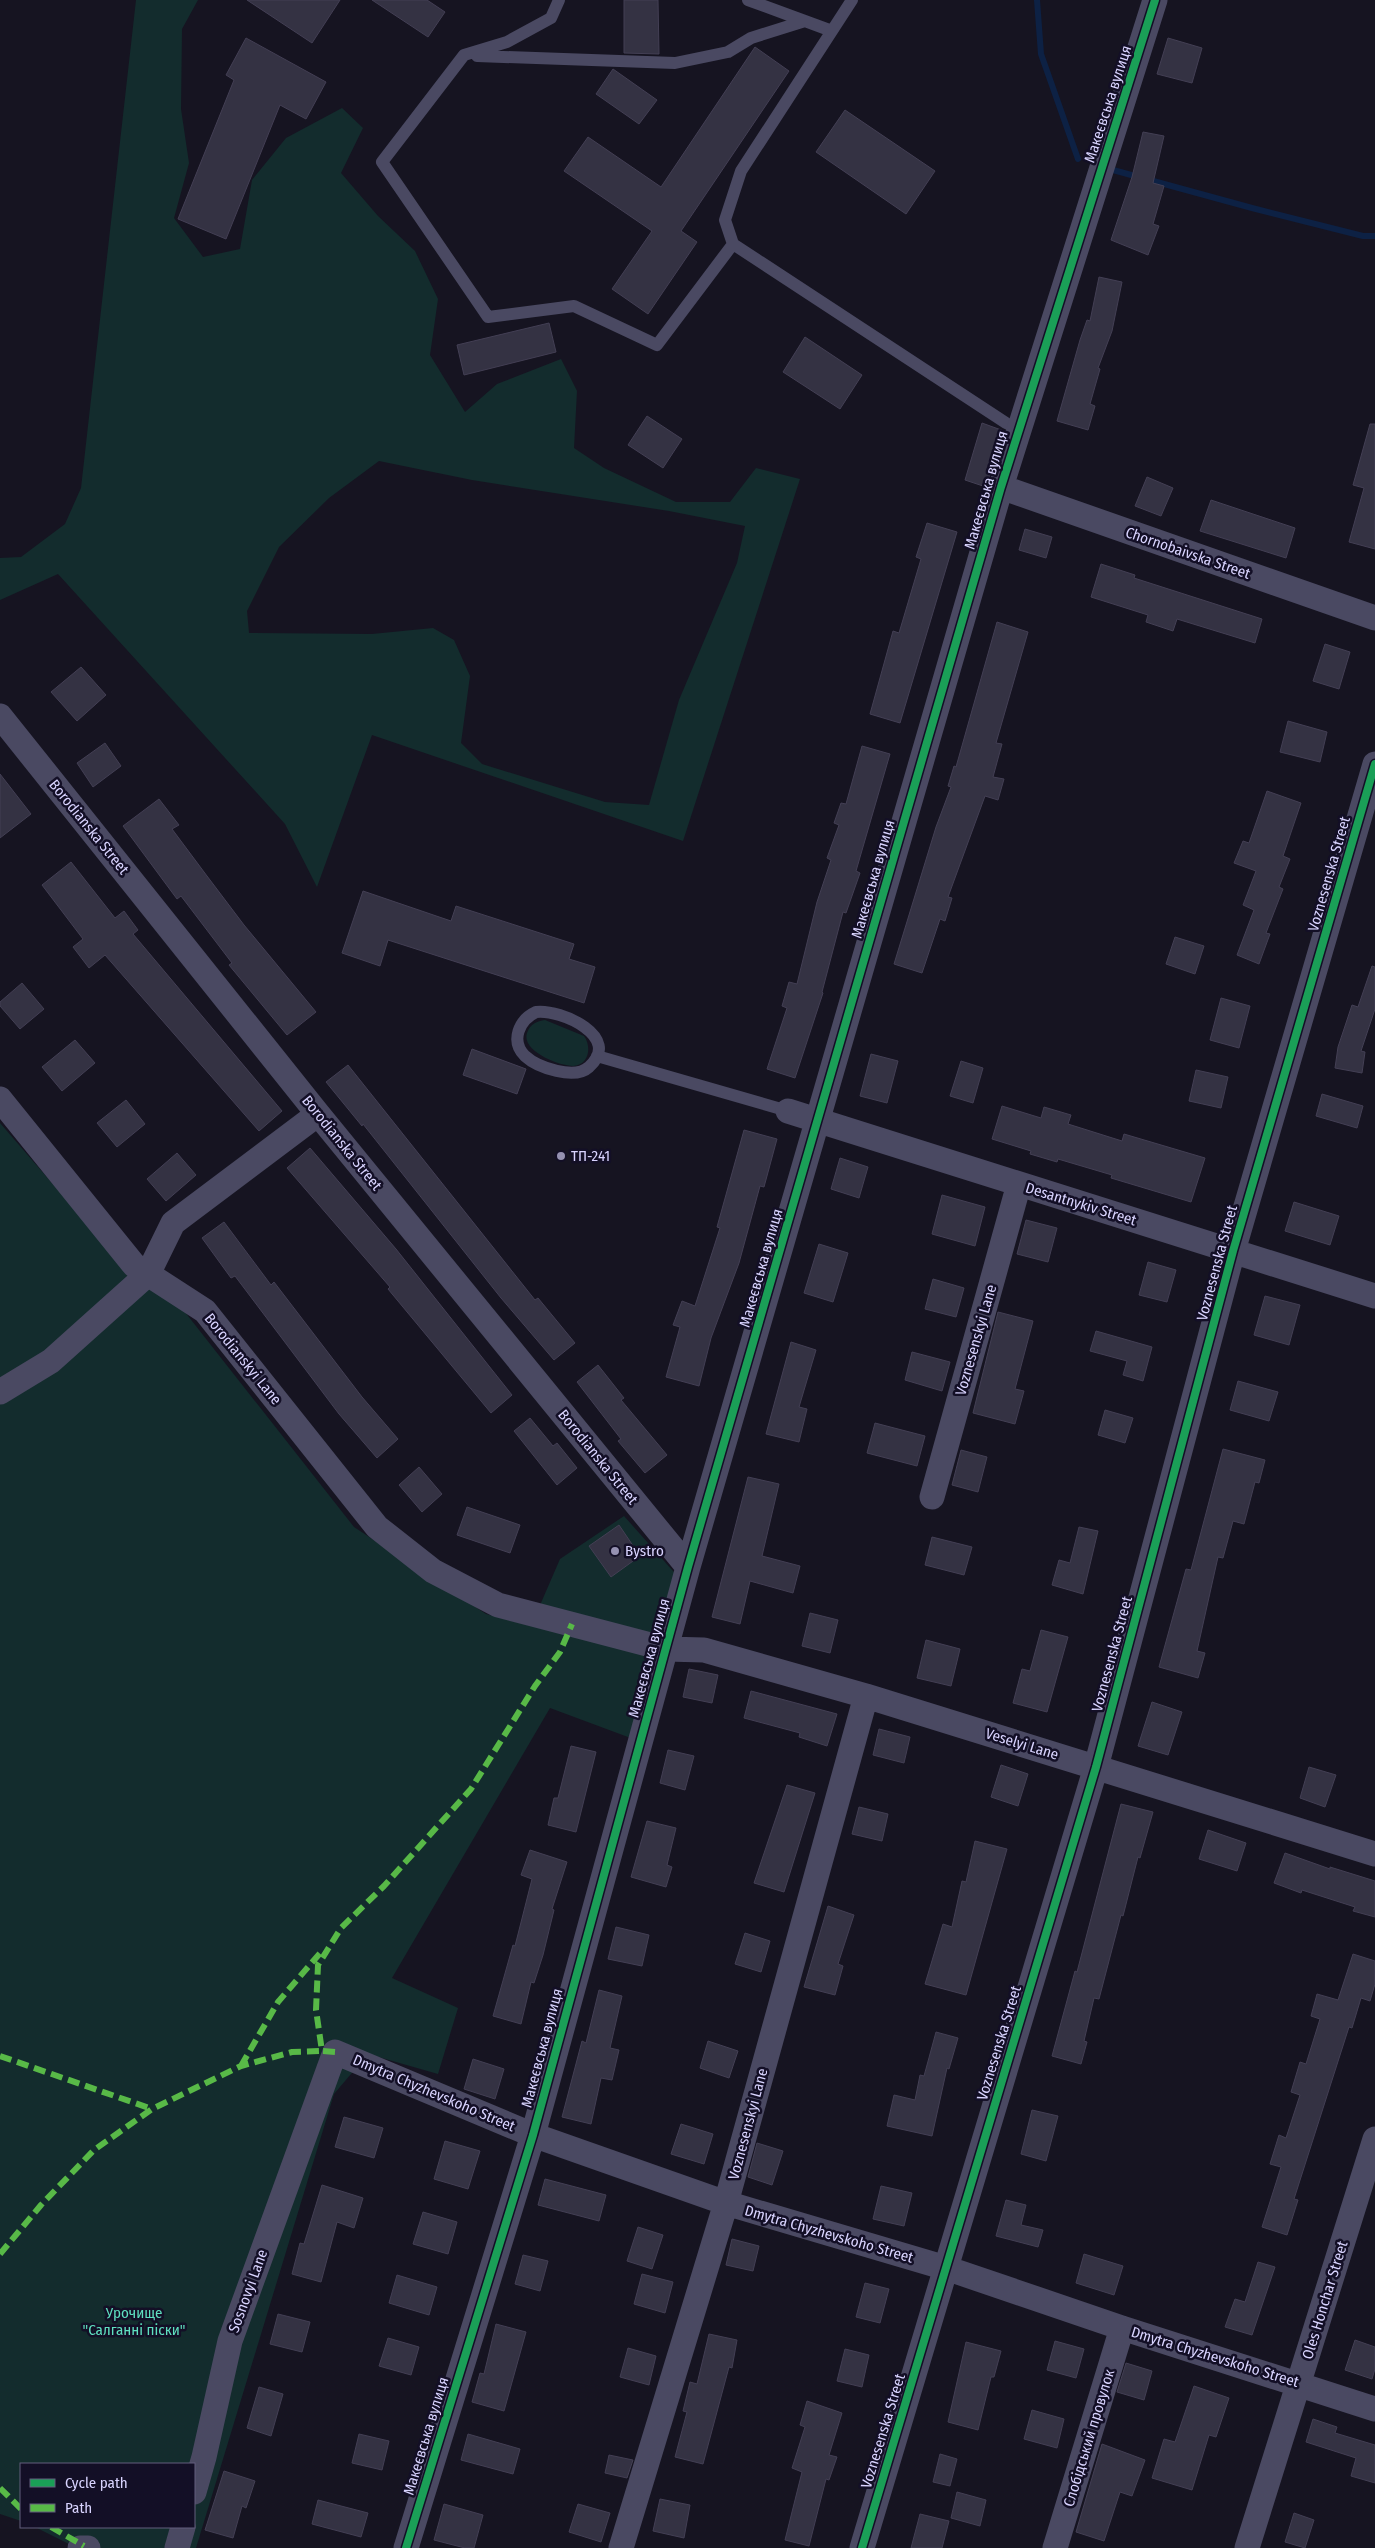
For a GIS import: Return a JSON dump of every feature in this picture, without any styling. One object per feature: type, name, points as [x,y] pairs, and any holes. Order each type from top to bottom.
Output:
[{"type":"street","name":"Макеєвська вулиця","points":[[406,2548],[533,2135],[688,1567],[1018,428],[1155,0]]},
{"type":"street","name":"Chornobaivska Street","points":[[1001,487],[1375,618]]},
{"type":"street","name":"Borodianska Street","points":[[0,716],[318,1114],[688,1567]]},
{"type":"street","name":"Voznesenska Street","points":[[862,2548],[1096,1767],[1233,1251],[1375,764]]},
{"type":"street","name":"Borodianskyi Lane","points":[[0,1098],[134,1265],[205,1310],[377,1526],[433,1571],[498,1605],[666,1649]]},
{"type":"street","name":"Desantnykiv Street","points":[[788,1111],[1375,1296]]},
{"type":"street","points":[[0,1392],[51,1361],[148,1274],[173,1223],[318,1114]]},
{"type":"street","name":"Voznesenskyi Lane","points":[[932,1497],[1019,1184]]},
{"type":"street","name":"Veselyi Lane","points":[[666,1649],[704,1650],[866,1696],[1375,1854]]},
{"type":"street","name":"Voznesenskyi Lane","points":[[621,2548],[726,2203],[866,1696]]},
{"type":"street","name":"Dmytra Chyzhevskoho Street","points":[[318,2095],[336,2052],[533,2135],[726,2203],[946,2268],[1122,2328],[1299,2383],[1375,2409]]},
{"type":"street","name":"Sosnovyi Lane","points":[[195,2488],[230,2341],[318,2095]]},
{"type":"street","name":"Oles Honchar Street","points":[[1247,2548],[1373,2149]]},
{"type":"street","name":"Слобідський провулок","points":[[1055,2548],[1122,2328]]},
{"type":"street","points":[[176,2548],[183,2528]]},
{"type":"lane","points":[[559,0],[550,18],[507,42],[464,55],[382,162],[488,317],[574,306],[657,345],[733,244]]},
{"type":"lane","points":[[748,0],[832,31]]},
{"type":"lane","points":[[852,0],[742,170],[725,220],[733,244],[1006,423],[1018,428]]},
{"type":"lane","points":[[464,55],[675,63],[728,52],[751,38],[805,21]]},
{"type":"lane","points":[[536,1012],[554,1014],[589,1029],[597,1041],[597,1056],[588,1069],[575,1074],[567,1074],[525,1056],[518,1040],[519,1028],[526,1018],[536,1012]]},
{"type":"lane","points":[[597,1056],[788,1111]]},
{"type":"green space","points":[[136,0],[198,0],[182,29],[181,109],[189,163],[174,218],[203,257],[240,249],[252,180],[286,138],[342,108],[363,128],[341,173],[378,216],[415,251],[438,299],[430,355],[465,412],[497,384],[561,359],[577,391],[574,448],[604,468],[676,502],[730,502],[756,468],[800,479],[683,841],[372,735],[317,887],[285,824],[58,574],[0,600],[0,558],[21,557],[65,524],[81,488]],"holes":[[[379,461],[472,480],[669,511],[745,526],[737,563],[679,700],[649,805],[605,802],[482,764],[461,743],[470,676],[454,640],[433,628],[372,634],[249,633],[247,611],[279,547],[329,498]]]},
{"type":"green space","points":[[545,1020],[584,1036],[588,1045],[588,1055],[583,1062],[573,1066],[559,1063],[542,1056],[530,1046],[527,1040],[528,1030],[539,1021]]},
{"type":"green space","name":"Урочище \"Салганні піски\"","points":[[0,1123],[129,1272],[181,1307],[354,1527],[486,1614],[531,1626],[560,1559],[624,1516],[681,1580],[636,1740],[550,1708],[392,1978],[458,2008],[438,2074],[368,2054],[334,2094],[196,2548],[77,2548],[37,2528],[195,2528],[195,2463],[20,2463],[20,2521],[0,2514]]},
{"type":"building","points":[[247,0],[340,0],[312,43]]},
{"type":"building","points":[[372,0],[427,0],[445,12],[428,37]]},
{"type":"building","points":[[624,0],[658,0],[659,54],[624,53]]},
{"type":"building","points":[[246,38],[326,82],[306,119],[280,105],[226,239],[178,219],[234,80],[226,75]]},
{"type":"building","points":[[1168,38],[1202,48],[1192,83],[1157,74]]},
{"type":"building","points":[[755,47],[789,71],[681,231],[697,242],[648,314],[612,289],[652,231],[564,171],[588,137],[661,187]]},
{"type":"building","points":[[613,69],[657,100],[639,124],[596,94]]},
{"type":"building","points":[[845,110],[935,171],[906,214],[816,152]]},
{"type":"building","points":[[1143,132],[1164,136],[1153,183],[1164,186],[1153,224],[1159,226],[1148,255],[1111,240],[1132,177]]},
{"type":"building","points":[[1099,277],[1122,282],[1112,331],[1098,368],[1100,369],[1090,404],[1095,406],[1088,430],[1057,421],[1080,340],[1087,320],[1090,321]]},
{"type":"building","points":[[549,323],[556,352],[464,375],[457,345]]},
{"type":"building","points":[[805,337],[862,375],[840,409],[783,372]]},
{"type":"building","points":[[647,416],[682,439],[663,468],[628,445]]},
{"type":"building","points":[[982,423],[1004,431],[986,487],[965,480]]},
{"type":"building","points":[[1370,424],[1375,424],[1375,549],[1349,542],[1364,488],[1353,485]]},
{"type":"building","points":[[1147,477],[1173,488],[1161,516],[1135,506]]},
{"type":"building","points":[[1211,500],[1295,528],[1286,558],[1200,531]]},
{"type":"building","points":[[927,523],[957,532],[900,723],[870,714],[893,631],[899,633],[921,559],[916,557]]},
{"type":"building","points":[[1025,529],[1052,537],[1046,558],[1019,550]]},
{"type":"building","points":[[1101,564],[1135,575],[1134,578],[1262,619],[1255,643],[1177,619],[1173,631],[1146,622],[1148,615],[1091,597]]},
{"type":"building","points":[[997,622],[1028,632],[996,743],[1002,744],[993,777],[1004,779],[998,800],[985,796],[948,897],[952,898],[945,921],[940,919],[922,973],[894,964],[936,827],[951,787],[948,786],[954,766],[956,767]]},
{"type":"building","points":[[1325,644],[1350,652],[1339,689],[1313,681]]},
{"type":"building","points":[[81,667],[106,695],[77,721],[51,692]]},
{"type":"building","points":[[1288,721],[1327,732],[1320,762],[1280,752]]},
{"type":"building","points":[[105,743],[121,766],[93,787],[77,763]]},
{"type":"building","points":[[862,746],[890,754],[856,871],[860,873],[846,913],[843,912],[823,993],[795,1078],[767,1069],[787,1008],[782,1006],[789,982],[797,984],[817,902],[831,860],[827,858],[839,825],[834,823],[841,803],[846,804]]},
{"type":"building","points":[[0,774],[31,814],[0,838]]},
{"type":"building","points":[[1267,791],[1301,803],[1283,856],[1290,859],[1279,887],[1283,889],[1266,933],[1270,934],[1259,964],[1237,955],[1254,910],[1243,905],[1256,871],[1234,863],[1243,841],[1249,843]]},
{"type":"building","points":[[159,799],[179,825],[172,829],[244,925],[316,1012],[287,1035],[229,965],[232,963],[181,896],[177,899],[123,826]]},
{"type":"building","points":[[71,862],[115,918],[124,911],[138,930],[133,934],[282,1111],[259,1131],[105,955],[89,968],[73,947],[83,939],[42,885]]},
{"type":"building","points":[[363,891],[451,921],[456,906],[574,944],[569,959],[595,967],[584,1003],[388,940],[380,966],[342,953]]},
{"type":"building","points":[[1175,937],[1204,946],[1195,974],[1166,964]]},
{"type":"building","points":[[1372,966],[1375,967],[1375,1009],[1361,1051],[1365,1052],[1362,1073],[1335,1068],[1338,1047],[1352,1005],[1358,1007]]},
{"type":"building","points":[[22,983],[44,1009],[20,1029],[0,1006],[0,1002]]},
{"type":"building","points":[[1221,998],[1250,1006],[1239,1048],[1210,1040]]},
{"type":"building","points":[[75,1040],[95,1063],[62,1091],[42,1067]]},
{"type":"building","points":[[472,1049],[526,1069],[517,1094],[463,1075]]},
{"type":"building","points":[[871,1054],[898,1061],[887,1103],[860,1096]]},
{"type":"building","points":[[961,1061],[983,1068],[973,1103],[950,1096]]},
{"type":"building","points":[[348,1065],[535,1300],[538,1298],[575,1343],[554,1360],[501,1298],[363,1124],[362,1126],[326,1082]]},
{"type":"building","points":[[1196,1070],[1228,1077],[1221,1108],[1189,1101]]},
{"type":"building","points":[[1322,1094],[1363,1106],[1357,1128],[1316,1116]]},
{"type":"building","points":[[126,1100],[145,1124],[117,1147],[97,1123]]},
{"type":"building","points":[[1002,1106],[1041,1118],[1044,1107],[1071,1115],[1068,1124],[1122,1141],[1124,1134],[1205,1158],[1191,1202],[1111,1178],[1112,1175],[1058,1159],[1057,1162],[1030,1154],[1031,1151],[992,1139]]},
{"type":"building","points":[[744,1130],[777,1139],[764,1187],[760,1186],[739,1263],[711,1338],[699,1386],[666,1377],[680,1327],[673,1325],[682,1301],[695,1306],[720,1228],[717,1227]]},
{"type":"building","points":[[310,1148],[396,1249],[512,1395],[491,1413],[388,1289],[390,1287],[287,1168]]},
{"type":"building","points":[[177,1153],[196,1175],[166,1201],[147,1179]]},
{"type":"building","points":[[840,1158],[868,1167],[859,1198],[831,1189]]},
{"type":"building","points":[[942,1195],[985,1207],[975,1246],[932,1234]]},
{"type":"building","points":[[1294,1202],[1339,1216],[1330,1245],[1285,1231]]},
{"type":"building","points":[[1026,1220],[1057,1228],[1048,1262],[1017,1254]]},
{"type":"building","points":[[224,1222],[271,1285],[274,1282],[362,1397],[398,1439],[377,1458],[339,1414],[235,1276],[231,1278],[202,1238]]},
{"type":"building","points":[[819,1244],[848,1253],[833,1302],[804,1293]]},
{"type":"building","points":[[1148,1262],[1176,1270],[1167,1302],[1139,1295]]},
{"type":"building","points":[[933,1279],[964,1288],[956,1317],[925,1309]]},
{"type":"building","points":[[1265,1296],[1300,1305],[1289,1345],[1254,1335]]},
{"type":"building","points":[[998,1312],[1033,1321],[1015,1389],[1024,1391],[1015,1424],[973,1413]]},
{"type":"building","points":[[1096,1331],[1152,1347],[1143,1381],[1123,1375],[1127,1361],[1090,1351]]},
{"type":"building","points":[[791,1342],[816,1350],[799,1407],[807,1409],[799,1442],[766,1434]]},
{"type":"building","points":[[912,1352],[950,1362],[942,1391],[905,1380]]},
{"type":"building","points":[[598,1365],[624,1398],[621,1400],[667,1455],[645,1473],[618,1441],[621,1439],[577,1382]]},
{"type":"building","points":[[1238,1381],[1278,1392],[1269,1421],[1230,1410]]},
{"type":"building","points":[[1105,1410],[1133,1418],[1125,1443],[1098,1435]]},
{"type":"building","points":[[530,1418],[553,1446],[557,1443],[577,1468],[557,1485],[514,1431]]},
{"type":"building","points":[[875,1423],[925,1436],[917,1466],[867,1453]]},
{"type":"building","points":[[1223,1449],[1265,1460],[1259,1483],[1255,1482],[1244,1524],[1233,1521],[1223,1558],[1218,1557],[1197,1651],[1205,1653],[1198,1678],[1159,1667],[1186,1569],[1191,1570]]},
{"type":"building","points":[[961,1450],[987,1457],[978,1492],[952,1485]]},
{"type":"building","points":[[419,1467],[442,1494],[422,1512],[399,1485]]},
{"type":"building","points":[[748,1477],[779,1484],[762,1556],[800,1566],[793,1593],[750,1581],[740,1624],[712,1617]]},
{"type":"building","points":[[467,1507],[520,1525],[510,1553],[457,1535]]},
{"type":"building","name":"Bystro","points":[[619,1525],[640,1556],[611,1577],[589,1546]]},
{"type":"building","points":[[1079,1527],[1098,1531],[1083,1594],[1052,1585],[1059,1560],[1070,1563]]},
{"type":"building","points":[[932,1537],[972,1547],[964,1575],[925,1565]]},
{"type":"building","points":[[810,1613],[838,1620],[830,1653],[802,1646]]},
{"type":"building","points":[[1041,1630],[1068,1637],[1047,1712],[1013,1703],[1022,1669],[1030,1671]]},
{"type":"building","points":[[926,1640],[960,1649],[951,1686],[917,1678]]},
{"type":"building","points":[[689,1669],[718,1675],[712,1703],[683,1697]]},
{"type":"building","points":[[751,1691],[837,1714],[827,1746],[799,1737],[800,1733],[744,1718]]},
{"type":"building","points":[[1152,1702],[1182,1712],[1168,1755],[1138,1746]]},
{"type":"building","points":[[879,1729],[910,1737],[904,1763],[873,1755]]},
{"type":"building","points":[[571,1746],[596,1752],[576,1832],[548,1825],[554,1798],[558,1798]]},
{"type":"building","points":[[668,1750],[694,1756],[685,1790],[660,1783]]},
{"type":"building","points":[[1001,1765],[1028,1774],[1018,1806],[991,1797]]},
{"type":"building","points":[[1309,1767],[1336,1775],[1325,1807],[1300,1798]]},
{"type":"building","points":[[787,1785],[815,1793],[784,1892],[754,1883]]},
{"type":"building","points":[[1121,1804],[1153,1812],[1140,1858],[1138,1857],[1123,1916],[1121,1915],[1099,1999],[1094,1998],[1084,2041],[1087,2042],[1081,2064],[1052,2056],[1075,1971],[1077,1972]]},
{"type":"building","points":[[859,1807],[888,1814],[882,1841],[852,1834]]},
{"type":"building","points":[[647,1821],[676,1828],[667,1865],[672,1867],[666,1887],[631,1877]]},
{"type":"building","points":[[1208,1830],[1246,1843],[1237,1871],[1199,1859]]},
{"type":"building","points":[[975,1841],[1007,1849],[966,1995],[925,1984],[943,1924],[952,1927],[962,1881],[966,1882]]},
{"type":"building","points":[[530,1850],[567,1862],[552,1909],[554,1910],[543,1955],[534,1983],[531,1982],[521,2024],[493,2016],[513,1945],[515,1946],[532,1879],[521,1875]]},
{"type":"building","points":[[1285,1853],[1330,1869],[1330,1867],[1375,1881],[1375,1917],[1353,1911],[1355,1907],[1302,1890],[1301,1893],[1274,1883]]},
{"type":"building","points":[[828,1906],[854,1915],[838,1964],[843,1966],[835,1995],[804,1987]]},
{"type":"building","points":[[616,1927],[649,1935],[642,1966],[608,1959]]},
{"type":"building","points":[[745,1933],[770,1941],[761,1972],[735,1964]]},
{"type":"building","points":[[1353,1954],[1375,1961],[1375,1984],[1370,2001],[1361,1998],[1352,2028],[1349,2027],[1294,2199],[1298,2200],[1287,2235],[1262,2227],[1281,2167],[1270,2164],[1279,2135],[1286,2138],[1300,2095],[1291,2092],[1300,2062],[1306,2064],[1320,2019],[1311,2016],[1317,1994],[1338,2000]]},
{"type":"building","points":[[599,1990],[622,1996],[610,2048],[619,2050],[612,2080],[601,2078],[591,2124],[562,2117],[582,2041],[586,2043]]},
{"type":"building","points":[[936,2032],[958,2038],[949,2069],[947,2068],[932,2136],[887,2126],[894,2095],[915,2100],[920,2075],[924,2076]]},
{"type":"building","points":[[708,2041],[738,2051],[729,2078],[700,2068]]},
{"type":"building","points":[[473,2059],[504,2069],[495,2099],[464,2089]]},
{"type":"building","points":[[1032,2110],[1058,2116],[1046,2161],[1021,2154]]},
{"type":"building","points":[[344,2117],[383,2128],[374,2158],[335,2147]]},
{"type":"building","points":[[681,2124],[713,2134],[704,2164],[671,2154]]},
{"type":"building","points":[[445,2141],[480,2151],[468,2189],[434,2179]]},
{"type":"building","points":[[757,2143],[783,2151],[772,2185],[748,2177]]},
{"type":"building","points":[[545,2179],[606,2195],[599,2221],[538,2205]]},
{"type":"building","points":[[322,2185],[363,2198],[354,2228],[337,2222],[321,2282],[292,2274],[300,2243],[304,2244]]},
{"type":"building","points":[[881,2186],[912,2193],[904,2226],[873,2219]]},
{"type":"building","points":[[1006,2200],[1026,2205],[1021,2225],[1043,2230],[1038,2247],[996,2236]]},
{"type":"building","points":[[423,2212],[457,2222],[448,2254],[413,2244]]},
{"type":"building","points":[[638,2227],[663,2235],[652,2269],[627,2261]]},
{"type":"building","points":[[732,2239],[759,2246],[753,2271],[726,2265]]},
{"type":"building","points":[[1084,2254],[1123,2266],[1114,2295],[1076,2283]]},
{"type":"building","points":[[523,2255],[548,2261],[540,2291],[515,2284]]},
{"type":"building","points":[[1258,2262],[1275,2267],[1252,2335],[1225,2327],[1235,2299],[1245,2302]]},
{"type":"building","points":[[642,2274],[673,2282],[665,2313],[634,2304]]},
{"type":"building","points":[[397,2275],[437,2287],[429,2315],[389,2303]]},
{"type":"building","points":[[865,2283],[889,2289],[880,2323],[856,2317]]},
{"type":"building","points":[[278,2314],[310,2322],[302,2352],[270,2344]]},
{"type":"building","points":[[496,2324],[526,2332],[504,2411],[472,2402],[480,2373],[484,2374]]},
{"type":"building","points":[[709,2334],[737,2340],[732,2368],[729,2367],[703,2464],[675,2457],[687,2412],[683,2411],[690,2382],[697,2384]]},
{"type":"building","points":[[388,2338],[419,2347],[411,2375],[379,2366]]},
{"type":"building","points":[[1355,2340],[1375,2347],[1375,2369],[1372,2379],[1345,2370]]},
{"type":"building","points":[[1055,2341],[1084,2349],[1076,2378],[1047,2370]]},
{"type":"building","points":[[966,2342],[1001,2351],[994,2377],[991,2377],[978,2430],[948,2422]]},
{"type":"building","points":[[628,2348],[656,2356],[649,2385],[620,2377]]},
{"type":"building","points":[[845,2349],[869,2355],[862,2387],[837,2381]]},
{"type":"building","points":[[1126,2363],[1152,2371],[1144,2400],[1117,2392]]},
{"type":"building","points":[[1194,2386],[1229,2398],[1216,2437],[1209,2435],[1192,2490],[1152,2478],[1164,2439],[1175,2442]]},
{"type":"building","points":[[259,2387],[283,2394],[271,2436],[247,2428]]},
{"type":"building","points":[[807,2401],[842,2413],[829,2455],[837,2457],[829,2480],[826,2479],[809,2546],[785,2540],[802,2472],[792,2468],[805,2427],[800,2425]]},
{"type":"building","points":[[1032,2410],[1064,2419],[1057,2448],[1024,2439]]},
{"type":"building","points":[[1313,2419],[1337,2427],[1335,2433],[1375,2445],[1375,2483],[1351,2476],[1356,2458],[1306,2442]]},
{"type":"building","points":[[359,2434],[389,2441],[382,2470],[352,2463]]},
{"type":"building","points":[[468,2434],[520,2449],[513,2474],[461,2460]]},
{"type":"building","points":[[1102,2444],[1145,2460],[1132,2496],[1120,2492],[1104,2541],[1076,2532]]},
{"type":"building","points":[[940,2454],[957,2459],[950,2486],[933,2482]]},
{"type":"building","points":[[609,2455],[633,2460],[627,2478],[605,2473]]},
{"type":"building","points":[[224,2471],[255,2481],[246,2508],[242,2506],[233,2538],[205,2530]]},
{"type":"building","points":[[957,2492],[986,2500],[980,2526],[951,2518]]},
{"type":"building","points":[[660,2499],[690,2505],[684,2538],[653,2531]]},
{"type":"building","points":[[318,2500],[368,2513],[361,2537],[312,2524]]},
{"type":"building","points":[[444,2504],[483,2515],[474,2548],[465,2548],[434,2540]]},
{"type":"building","points":[[578,2504],[610,2513],[601,2542],[569,2532]]},
{"type":"building","points":[[1294,2513],[1314,2520],[1305,2548],[1285,2542]]},
{"type":"building","points":[[920,2514],[949,2521],[942,2548],[911,2548]]},
{"type":"waterway","points":[[1037,0],[1041,54],[1078,159]]},
{"type":"waterway","points":[[1113,170],[1363,236],[1375,236]]},
{"type":"marked path","points":[[335,2052],[322,2051],[316,2010],[318,1965],[341,1928],[384,1886],[471,1789],[535,1686],[560,1652],[572,1624]]},
{"type":"marked path","points":[[241,2066],[278,2002],[321,1952]]},
{"type":"marked path","points":[[0,2254],[41,2205],[94,2150],[152,2109],[241,2066],[292,2052],[322,2051]]},
{"type":"marked path","points":[[0,2056],[152,2109]]},
{"type":"marked path","points":[[0,2488],[20,2508]]},
{"type":"marked path","points":[[53,2528],[84,2546]]},
{"type":"cycle path","points":[[406,2548],[533,2135],[688,1567],[1001,487],[1155,0]]},
{"type":"cycle path","points":[[862,2548],[1096,1767],[1233,1251],[1375,764]]},
{"type":"place","name":"ТП-241","points":[[561,1156]]},
{"type":"place","name":"Bystro","points":[[615,1551]]}]
